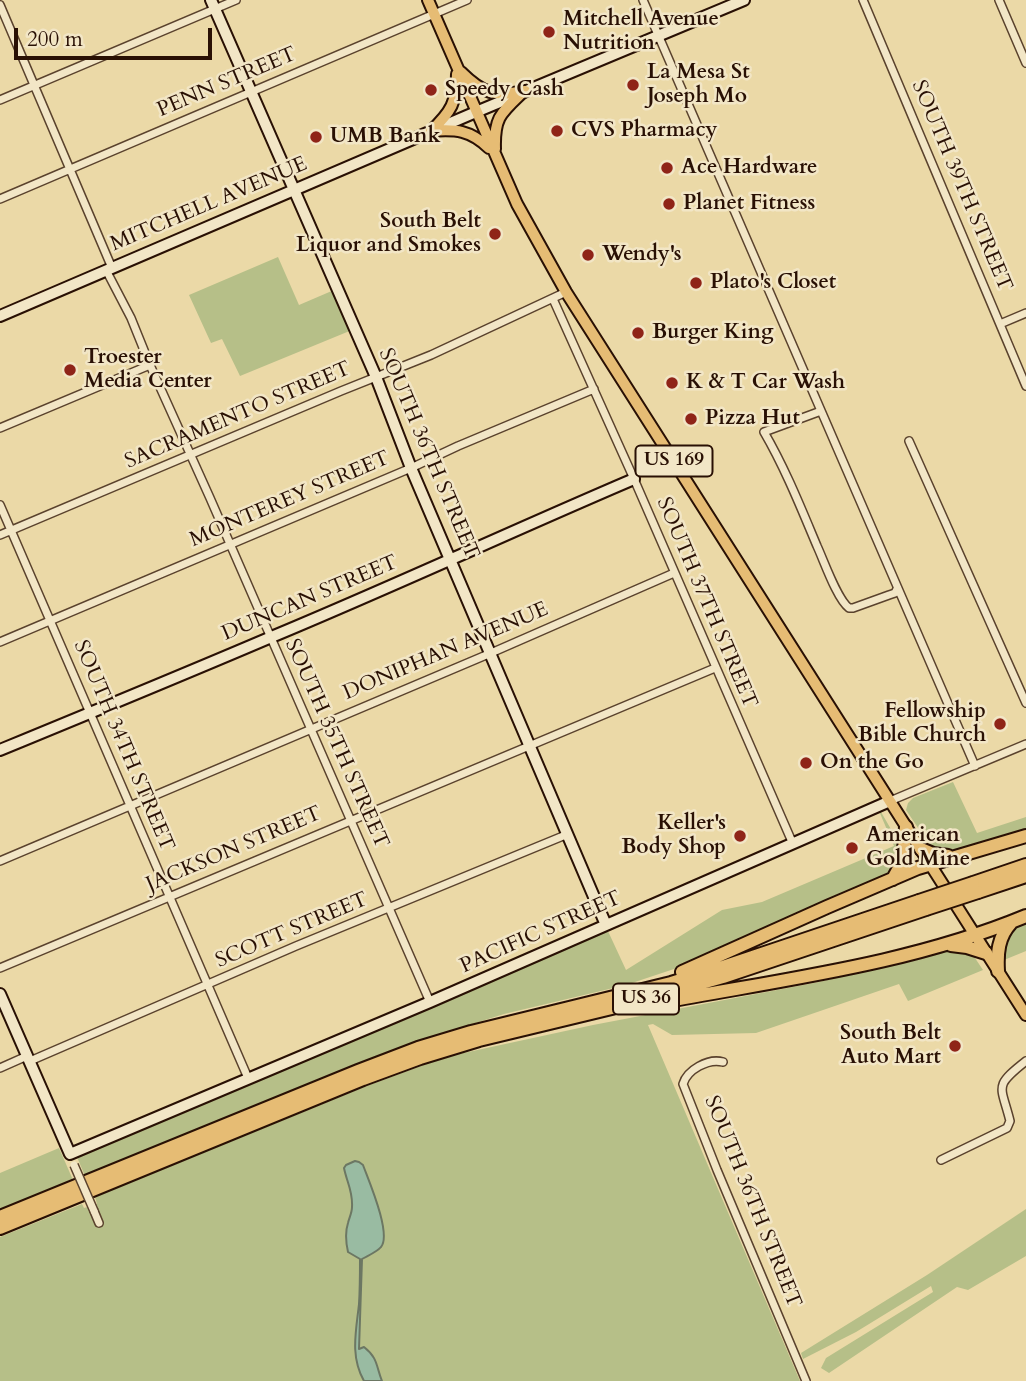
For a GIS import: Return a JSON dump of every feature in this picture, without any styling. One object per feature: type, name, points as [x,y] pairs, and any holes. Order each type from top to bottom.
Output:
[{"type":"highway","points":[[893,879],[903,861],[906,827]]},
{"type":"highway","points":[[615,997],[692,968],[827,906],[930,864],[1026,836]]},
{"type":"highway","points":[[921,849],[933,854],[955,856]]},
{"type":"highway","name":"US 36","points":[[976,888],[1026,865]]},
{"type":"highway","name":"US 36","points":[[0,1217],[398,1055],[471,1032],[720,968],[976,888],[1026,876]]},
{"type":"highway","name":"US 36","points":[[0,1228],[400,1065],[478,1040],[723,977],[923,905]]},
{"type":"highway","points":[[583,1014],[618,1012],[821,974],[944,945],[1026,916]]},
{"type":"highway","points":[[998,971],[1000,938],[1011,923]]},
{"type":"highway","points":[[944,945],[961,946],[986,953]]},
{"type":"main road","name":"US 169","points":[[428,0],[517,204],[566,292],[1026,1015]]},
{"type":"main road","points":[[457,68],[473,84],[489,93],[525,91]]},
{"type":"main road","points":[[431,131],[448,114],[456,97],[457,68]]},
{"type":"main road","points":[[495,156],[495,129],[498,119],[525,91]]},
{"type":"main road","points":[[431,131],[461,131],[480,140],[495,156]]},
{"type":"street","points":[[0,100],[213,5],[236,0]]},
{"type":"street","name":"PENN STREET","points":[[0,199],[467,0]]},
{"type":"street","points":[[643,0],[975,766]]},
{"type":"street","name":"MITCHELL AVENUE","points":[[0,316],[475,111],[744,0]]},
{"type":"street","name":"SOUTH 39TH STREET","points":[[863,0],[1026,386]]},
{"type":"street","points":[[999,0],[1026,63]]},
{"type":"street","name":"SOUTH 35TH STREET","points":[[0,5],[150,365],[430,1002]]},
{"type":"street","name":"SOUTH 36TH STREET","points":[[213,5],[376,377],[411,468],[606,925]]},
{"type":"street","name":"SACRAMENTO STREET","points":[[0,535],[431,355],[566,292]]},
{"type":"street","name":"SOUTH 37TH STREET","points":[[553,299],[793,844]]},
{"type":"street","points":[[1000,324],[1026,313]]},
{"type":"street","points":[[0,428],[150,365]]},
{"type":"street","name":"MONTEREY STREET","points":[[0,642],[594,389]]},
{"type":"street","points":[[821,411],[764,432],[845,605],[849,608],[872,601],[895,593],[897,589]]},
{"type":"street","points":[[909,441],[1026,703]]},
{"type":"street","name":"DUNCAN STREET","points":[[0,750],[270,638],[634,479]]},
{"type":"street","name":"SOUTH 34TH STREET","points":[[0,505],[248,1078]]},
{"type":"street","name":"DONIPHAN AVENUE","points":[[0,861],[674,573]]},
{"type":"street","name":"JACKSON STREET","points":[[0,968],[715,668]]},
{"type":"street","name":"PACIFIC STREET","points":[[72,1160],[248,1078],[1026,744]]},
{"type":"street","name":"SCOTT STREET","points":[[0,1068],[29,1059],[568,834]]},
{"type":"street","points":[[0,994],[99,1223]]},
{"type":"street","name":"SOUTH 36TH STREET","points":[[723,1062],[717,1060],[698,1067],[687,1074],[683,1084],[806,1381]]},
{"type":"street","points":[[941,1160],[1007,1128],[1010,1121],[1002,1094],[1003,1082],[1026,1061]]},
{"type":"shaded area","points":[[278,257],[299,305],[334,290],[352,330],[240,376],[222,339],[211,343],[189,295]]},
{"type":"shaded area","points":[[953,782],[977,833],[1026,817],[1026,831],[952,852],[933,850],[906,810],[908,803],[913,798]]},
{"type":"shaded area","points":[[879,811],[899,843],[901,856],[890,875],[683,966],[626,985],[504,1014],[412,1043],[85,1176],[77,1157],[80,1154],[607,929],[626,970],[722,910],[762,902],[894,846]]},
{"type":"shaded area","points":[[1026,923],[1026,951],[1004,960],[1004,941],[1014,929]]},
{"type":"shaded area","points":[[958,948],[973,955],[983,970],[908,1001],[899,984],[756,1033],[672,1035],[653,1024],[648,1025],[800,1381],[0,1381],[0,1237],[82,1204],[84,1208],[97,1204],[95,1197],[429,1063],[593,1025],[819,982]]},
{"type":"shaded area","points":[[59,1148],[73,1180],[0,1209],[0,1173]]},
{"type":"shaded area","points":[[355,1161],[363,1165],[384,1231],[381,1247],[362,1259],[359,1349],[364,1347],[372,1355],[382,1381],[364,1381],[355,1353],[360,1259],[347,1249],[346,1230],[352,1201],[344,1168]]},
{"type":"shaded area","points":[[1026,1209],[1026,1256],[968,1290],[957,1287],[829,1373],[821,1368],[826,1358],[933,1292],[931,1286],[856,1332],[803,1359],[801,1353],[927,1275]]},
{"type":"place","name":"Mitchell Avenue Nutrition","points":[[549,32]]},
{"type":"place","name":"La Mesa St Joseph Mo","points":[[633,85]]},
{"type":"place","name":"Speedy Cash","points":[[431,90]]},
{"type":"place","name":"CVS Pharmacy","points":[[557,131]]},
{"type":"place","name":"UMB Bank","points":[[316,137]]},
{"type":"place","name":"Ace Hardware","points":[[667,168]]},
{"type":"place","name":"Planet Fitness","points":[[669,204]]},
{"type":"place","name":"South Belt Liquor and Smokes","points":[[495,234]]},
{"type":"place","name":"Wendy's","points":[[588,255]]},
{"type":"place","name":"Plato's Closet","points":[[696,283]]},
{"type":"place","name":"Burger King","points":[[638,333]]},
{"type":"place","name":"Troester Media Center","points":[[70,370]]},
{"type":"place","name":"K & T Car Wash","points":[[672,383]]},
{"type":"place","name":"Pizza Hut","points":[[691,419]]},
{"type":"place","name":"Fellowship Bible Church","points":[[1000,724]]},
{"type":"place","name":"On the Go","points":[[806,763]]},
{"type":"place","name":"Keller's Body Shop","points":[[740,836]]},
{"type":"place","name":"American Gold Mine","points":[[852,848]]},
{"type":"place","name":"South Belt Auto Mart","points":[[955,1046]]}]
